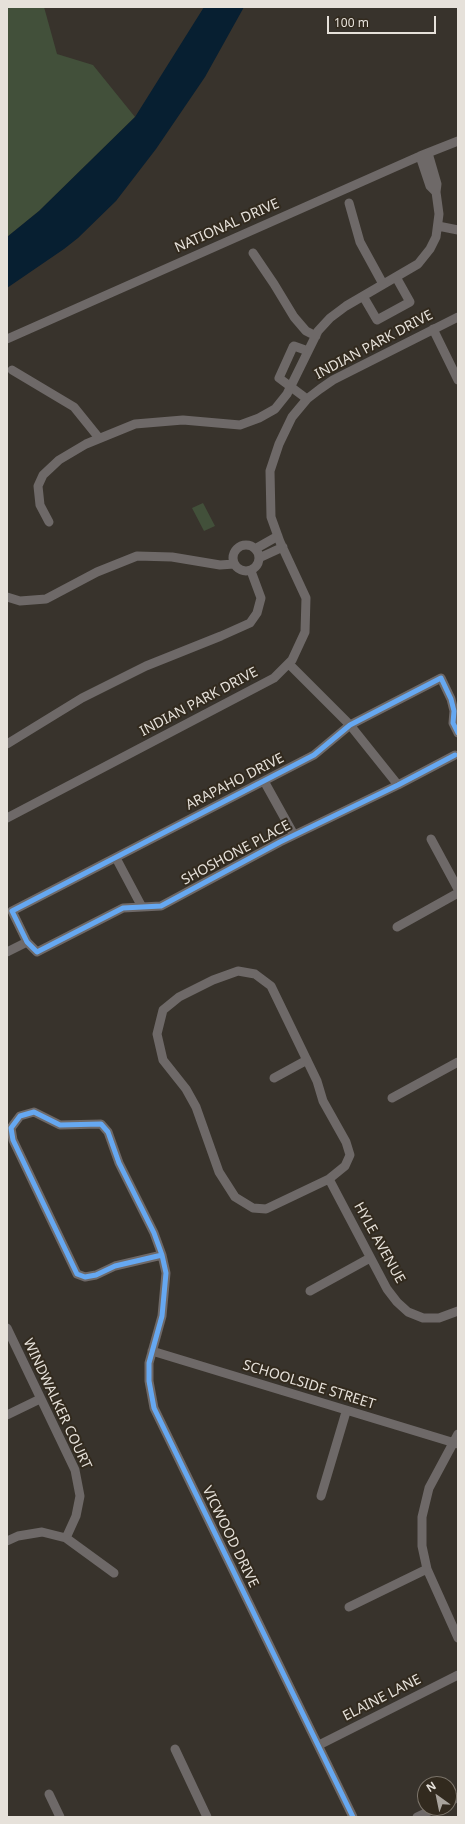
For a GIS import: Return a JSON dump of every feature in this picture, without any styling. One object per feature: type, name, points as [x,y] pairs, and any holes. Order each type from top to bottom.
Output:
[{"type":"street","name":"NATIONAL DRIVE","points":[[7,339],[458,141]]},
{"type":"street","points":[[49,522],[40,505],[38,486],[43,475],[58,460],[99,438],[136,424],[183,420],[240,425],[259,418],[275,409],[290,387],[316,336],[330,318],[363,296],[418,264],[430,249],[436,237],[439,214],[436,192],[430,186],[424,155]]},
{"type":"street","points":[[349,203],[360,242],[383,284]]},
{"type":"street","points":[[438,226],[458,230]]},
{"type":"street","points":[[253,253],[294,317],[306,331],[316,336]]},
{"type":"street","points":[[363,296],[377,320],[410,302],[396,277]]},
{"type":"street","name":"INDIAN PARK DRIVE","points":[[7,818],[274,678],[289,664],[305,632],[306,598],[278,536],[271,516],[270,470],[279,444],[292,417],[307,399],[333,380],[458,317]]},
{"type":"street","points":[[433,329],[458,380]]},
{"type":"street","points":[[307,399],[279,378],[294,346],[308,351]]},
{"type":"street","points":[[12,370],[74,407],[99,438]]},
{"type":"street","points":[[255,549],[278,536]]},
{"type":"street","points":[[245,545],[255,549],[259,558],[257,566],[251,570],[241,571],[234,564],[233,559],[236,550],[245,545]]},
{"type":"street","points":[[259,558],[283,547]]},
{"type":"street","points":[[7,597],[20,601],[46,599],[97,572],[137,556],[172,557],[220,565],[234,564]]},
{"type":"street","points":[[7,744],[82,698],[146,666],[250,623],[257,613],[261,598],[251,570]]},
{"type":"street","points":[[289,664],[350,725],[398,785]]},
{"type":"street","name":"ARAPAHO DRIVE","points":[[27,942],[12,912],[314,755],[350,725],[441,678],[451,699],[454,711],[453,723],[458,733]]},
{"type":"street","name":"SHOSHONE PLACE","points":[[27,942],[37,952],[123,908],[161,906],[294,835],[398,785],[455,755]]},
{"type":"street","points":[[264,781],[294,835]]},
{"type":"street","points":[[431,839],[458,889]]},
{"type":"street","points":[[116,858],[142,907]]},
{"type":"street","points":[[397,926],[458,893]]},
{"type":"street","points":[[7,952],[27,942]]},
{"type":"street","points":[[238,971],[255,974],[271,986],[307,1060],[317,1081],[323,1101],[346,1142],[350,1154],[345,1166],[329,1179],[266,1209],[253,1208],[235,1197],[219,1172],[196,1107],[186,1089],[163,1060],[157,1034],[163,1010],[179,997],[213,980],[238,971]]},
{"type":"street","points":[[274,1078],[307,1060]]},
{"type":"street","points":[[392,1098],[458,1062]]},
{"type":"street","name":"VICWOOD DRIVE","points":[[162,1255],[115,1266],[96,1275],[85,1277],[77,1274],[13,1140],[11,1128],[20,1116],[34,1112],[60,1125],[101,1124],[108,1132],[119,1163],[154,1234],[162,1255],[166,1273],[166,1289],[162,1316],[152,1351],[149,1381],[154,1408],[353,1817]]},
{"type":"street","name":"HYLE AVENUE","points":[[329,1179],[387,1289],[397,1302],[408,1312],[423,1318],[439,1318],[458,1311]]},
{"type":"street","points":[[310,1291],[370,1258]]},
{"type":"street","name":"WINDWALKER COURT","points":[[7,1328],[75,1470],[80,1496],[76,1516],[66,1538]]},
{"type":"street","name":"SCHOOLSIDE STREET","points":[[152,1351],[346,1412],[456,1440]]},
{"type":"street","points":[[7,1415],[40,1399]]},
{"type":"street","points":[[321,1496],[346,1412]]},
{"type":"street","points":[[456,1440],[429,1488],[422,1517],[422,1546],[427,1569],[458,1638]]},
{"type":"street","points":[[7,1541],[18,1536],[42,1532],[66,1538],[114,1573]]},
{"type":"street","points":[[349,1608],[427,1569]]},
{"type":"street","name":"ELAINE LANE","points":[[319,1746],[458,1675]]},
{"type":"street","points":[[175,1749],[207,1817]]},
{"type":"street","points":[[49,1794],[60,1817]]},
{"type":"green space","points":[[7,7],[44,7],[57,54],[93,65],[135,117],[39,211],[7,237]]},
{"type":"green space","points":[[203,503],[215,526],[204,531],[192,508]]},
{"type":"water","points":[[204,7],[244,7],[205,77],[156,149],[116,201],[78,238],[7,288],[7,237],[39,211],[135,117]]},
{"type":"cycle path","points":[[455,755],[398,785],[280,842],[161,906],[123,908],[37,952],[27,942],[12,911],[314,755],[350,725],[441,678],[451,699],[454,711],[453,723],[458,733]]},
{"type":"cycle path","points":[[162,1255],[115,1266],[96,1275],[85,1277],[77,1274],[13,1140],[11,1128],[20,1116],[34,1112],[60,1125],[101,1124],[108,1132],[119,1163],[154,1233],[162,1255],[166,1273],[162,1316],[149,1363],[149,1381],[154,1408],[353,1817]]}]
